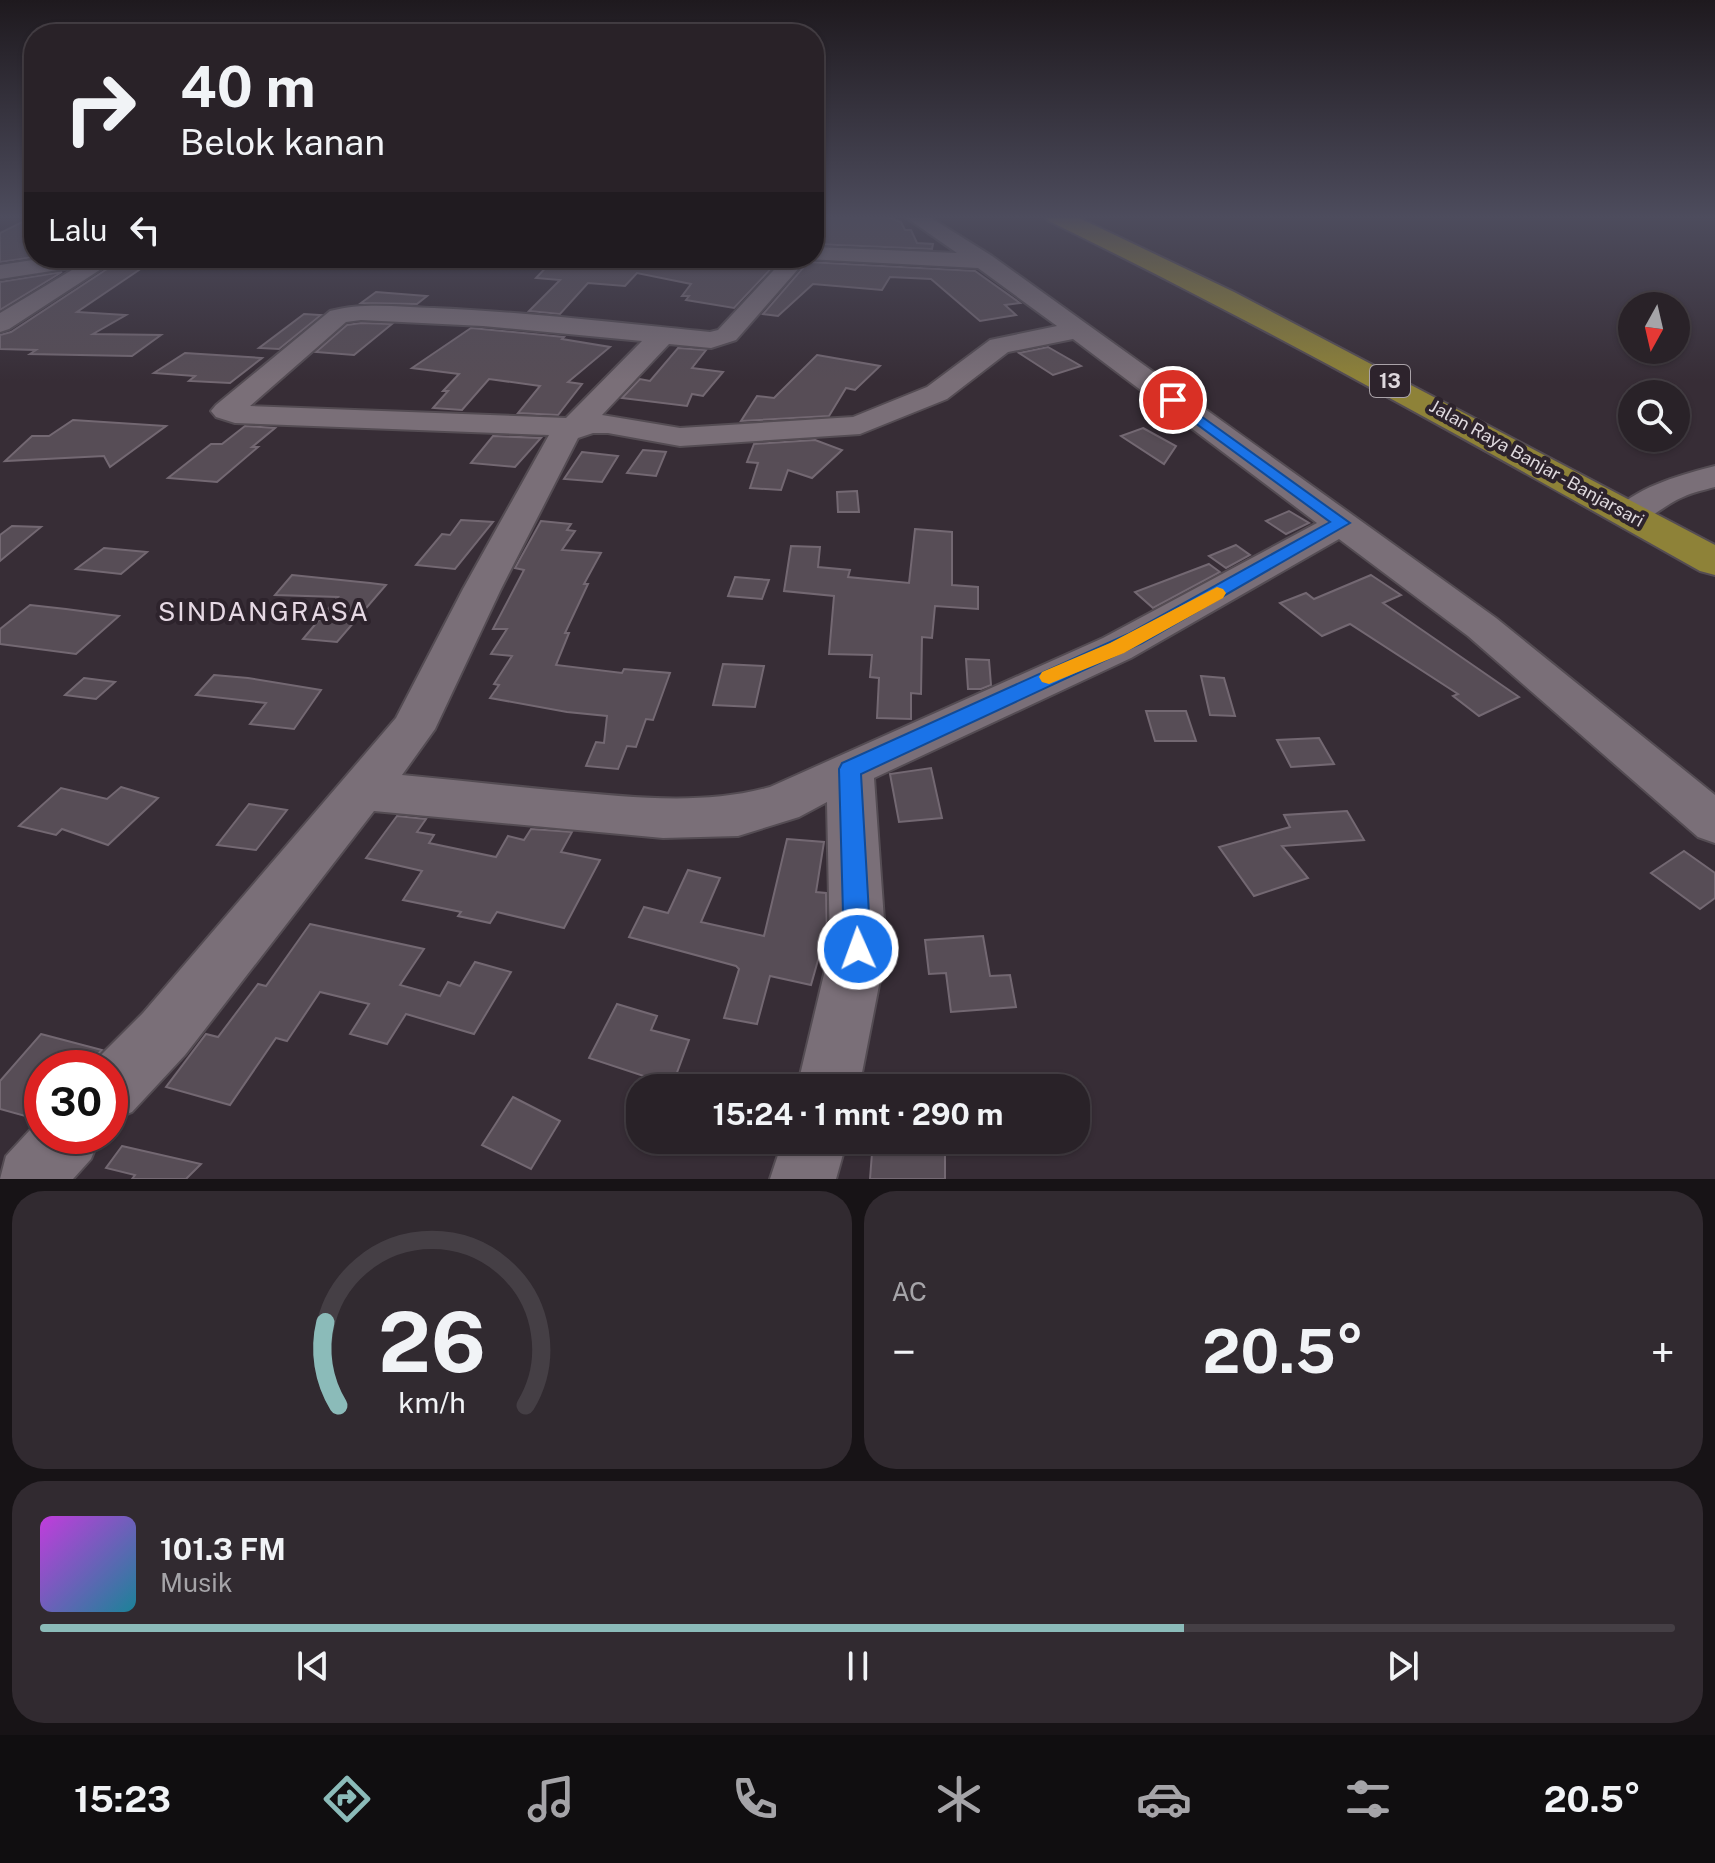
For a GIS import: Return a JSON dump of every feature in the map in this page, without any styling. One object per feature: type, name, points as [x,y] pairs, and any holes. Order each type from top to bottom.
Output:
[{"type":"highway","name":"Jalan Raya Banjar - Banjarsari","points":[[1176,271],[1345,358],[1715,562]]},
{"type":"street","points":[[0,324],[86,271]]},
{"type":"street","points":[[785,271],[724,337],[711,340],[483,318],[345,315],[333,320],[226,409],[235,414],[574,427],[599,424],[680,437],[847,428],[937,393],[999,346],[1077,330]]},
{"type":"street","points":[[998,271],[1482,627],[1715,823]]},
{"type":"street","points":[[128,1071],[164,1034],[413,729],[561,440],[661,337]]},
{"type":"street","points":[[1629,515],[1670,490],[1715,476]]},
{"type":"street","points":[[365,791],[596,814],[663,818],[738,816],[782,803],[1141,636],[1342,523]]},
{"type":"street","points":[[831,1074],[858,949],[850,769]]},
{"type":"street","points":[[29,1179],[52,1154]]},
{"type":"street","points":[[56,1179],[69,1154]]},
{"type":"street","points":[[803,1179],[811,1154]]},
{"type":"building","points":[[104,271],[138,271],[77,312],[126,315],[93,334],[161,335],[132,356],[30,354],[36,350],[0,349],[0,335],[11,332]]},
{"type":"building","points":[[543,271],[769,271],[734,308],[686,300],[689,296],[682,296],[691,284],[637,273],[625,286],[588,283],[560,314],[529,311],[560,280],[536,278]]},
{"type":"building","points":[[800,271],[975,271],[1020,303],[1005,305],[1016,315],[980,321],[931,279],[890,277],[882,290],[813,284],[778,316],[763,314]]},
{"type":"building","points":[[62,272],[0,310],[0,282]]},
{"type":"building","points":[[376,292],[427,296],[417,304],[361,303]]},
{"type":"building","points":[[304,314],[321,315],[279,349],[259,348]]},
{"type":"building","points":[[392,324],[354,355],[316,352],[347,325]]},
{"type":"building","points":[[471,328],[564,337],[562,339],[610,347],[568,382],[582,384],[558,415],[518,413],[540,386],[489,379],[462,410],[433,408],[459,374],[412,368]]},
{"type":"building","points":[[1048,347],[1081,366],[1053,375],[1019,353]]},
{"type":"building","points":[[678,348],[706,350],[692,368],[723,372],[703,396],[692,394],[687,406],[622,398],[640,379],[650,381]]},
{"type":"building","points":[[185,353],[262,358],[230,383],[189,381],[195,376],[154,373]]},
{"type":"building","points":[[817,355],[880,366],[855,390],[846,388],[829,416],[741,421],[757,396],[774,398]]},
{"type":"building","points":[[73,420],[166,426],[110,467],[104,456],[5,461],[32,436],[49,436]]},
{"type":"building","points":[[245,426],[275,428],[217,482],[168,478],[211,444],[222,444]]},
{"type":"building","points":[[1143,428],[1176,446],[1164,464],[1121,436]]},
{"type":"building","points":[[493,436],[541,438],[515,467],[471,463]]},
{"type":"building","points":[[815,440],[842,450],[812,478],[788,470],[781,490],[750,488],[758,463],[747,462],[754,444]]},
{"type":"building","points":[[643,450],[666,452],[656,476],[627,473]]},
{"type":"building","points":[[582,452],[618,456],[602,482],[564,479]]},
{"type":"building","points":[[857,491],[859,512],[838,512],[837,492]]},
{"type":"building","points":[[1289,511],[1309,523],[1286,534],[1266,521]]},
{"type":"building","points":[[461,520],[493,522],[455,569],[416,565],[442,534],[450,535]]},
{"type":"building","points":[[541,521],[571,524],[567,530],[575,531],[562,550],[601,553],[584,584],[588,584],[565,633],[569,633],[556,665],[622,673],[624,669],[670,673],[653,720],[646,719],[636,747],[627,746],[618,769],[586,766],[596,742],[604,743],[607,716],[490,698],[499,685],[494,684],[512,656],[491,654],[507,629],[493,629],[524,570],[515,568]]},
{"type":"building","points":[[12,526],[41,527],[0,561],[0,535]]},
{"type":"building","points":[[915,529],[952,532],[952,585],[978,587],[978,609],[935,606],[932,638],[922,637],[921,694],[911,693],[911,719],[877,718],[879,678],[870,677],[872,655],[829,654],[834,596],[784,591],[791,546],[820,547],[818,567],[850,570],[848,577],[909,583]]},
{"type":"building","points":[[1236,545],[1250,555],[1226,568],[1209,556]]},
{"type":"building","points":[[104,548],[147,552],[121,574],[76,569]]},
{"type":"building","points":[[1209,564],[1220,572],[1153,608],[1135,592]]},
{"type":"building","points":[[292,575],[386,585],[337,642],[303,639],[338,597],[275,595]]},
{"type":"building","points":[[1371,575],[1401,595],[1383,603],[1519,697],[1479,716],[1453,696],[1458,694],[1350,624],[1322,636],[1280,603],[1306,593],[1314,599]]},
{"type":"building","points":[[735,577],[769,580],[762,599],[728,596]]},
{"type":"building","points":[[30,605],[119,616],[76,654],[0,644],[0,629]]},
{"type":"building","points":[[966,659],[989,660],[991,685],[968,689]]},
{"type":"building","points":[[723,664],[764,666],[755,707],[713,705]]},
{"type":"building","points":[[214,675],[321,690],[294,729],[250,724],[266,703],[196,695]]},
{"type":"building","points":[[1201,676],[1224,678],[1235,716],[1210,715]]},
{"type":"building","points":[[84,678],[115,682],[96,699],[65,695]]},
{"type":"building","points":[[1146,711],[1186,711],[1196,741],[1155,741]]},
{"type":"building","points":[[1319,738],[1334,764],[1291,767],[1277,740]]},
{"type":"building","points":[[931,768],[942,818],[899,822],[890,774]]},
{"type":"building","points":[[121,787],[158,798],[108,845],[62,829],[56,835],[19,826],[61,788],[107,799]]},
{"type":"building","points":[[249,804],[287,810],[256,850],[217,845]]},
{"type":"building","points":[[1347,811],[1364,840],[1282,846],[1308,878],[1254,896],[1219,847],[1290,827],[1284,815]]},
{"type":"building","points":[[397,816],[426,819],[417,832],[434,835],[429,843],[496,857],[508,836],[524,840],[531,829],[572,832],[561,852],[600,860],[564,928],[497,912],[490,923],[458,916],[461,912],[403,900],[422,871],[366,858]]},
{"type":"building","points":[[787,839],[824,842],[816,892],[826,893],[827,939],[824,939],[811,985],[770,976],[757,1024],[724,1018],[739,969],[736,966],[629,937],[644,907],[668,913],[688,870],[720,878],[701,922],[764,936]]},
{"type":"building","points":[[1684,851],[1715,873],[1715,898],[1700,909],[1651,873]]},
{"type":"building","points":[[310,924],[424,949],[400,985],[440,996],[448,982],[460,986],[475,962],[511,972],[474,1034],[406,1014],[387,1044],[350,1034],[369,1004],[320,992],[287,1041],[276,1038],[230,1105],[166,1087],[206,1034],[218,1037],[258,984],[266,986]]},
{"type":"building","points":[[983,936],[990,976],[1010,975],[1016,1007],[951,1012],[946,973],[929,974],[925,940]]},
{"type":"building","points":[[617,1004],[657,1016],[651,1030],[689,1040],[676,1074],[638,1074],[589,1058]]},
{"type":"building","points":[[41,1034],[102,1050],[27,1050]]},
{"type":"building","points":[[24,1053],[24,1116],[0,1109],[0,1081]]},
{"type":"building","points":[[513,1097],[560,1121],[531,1169],[482,1145]]},
{"type":"building","points":[[128,1147],[201,1164],[186,1179],[132,1179],[135,1175],[106,1168],[116,1154],[128,1154]]},
{"type":"building","points":[[872,1154],[945,1154],[945,1179],[870,1179]]},
{"type":"slow traffic","points":[[1049,677],[1117,648],[1217,593]]},
{"type":"district","name":"SINDANGRASA","points":[[264,611]]},
{"type":"route","points":[[858,949],[850,769],[1117,648],[1342,523],[1173,400]]}]
